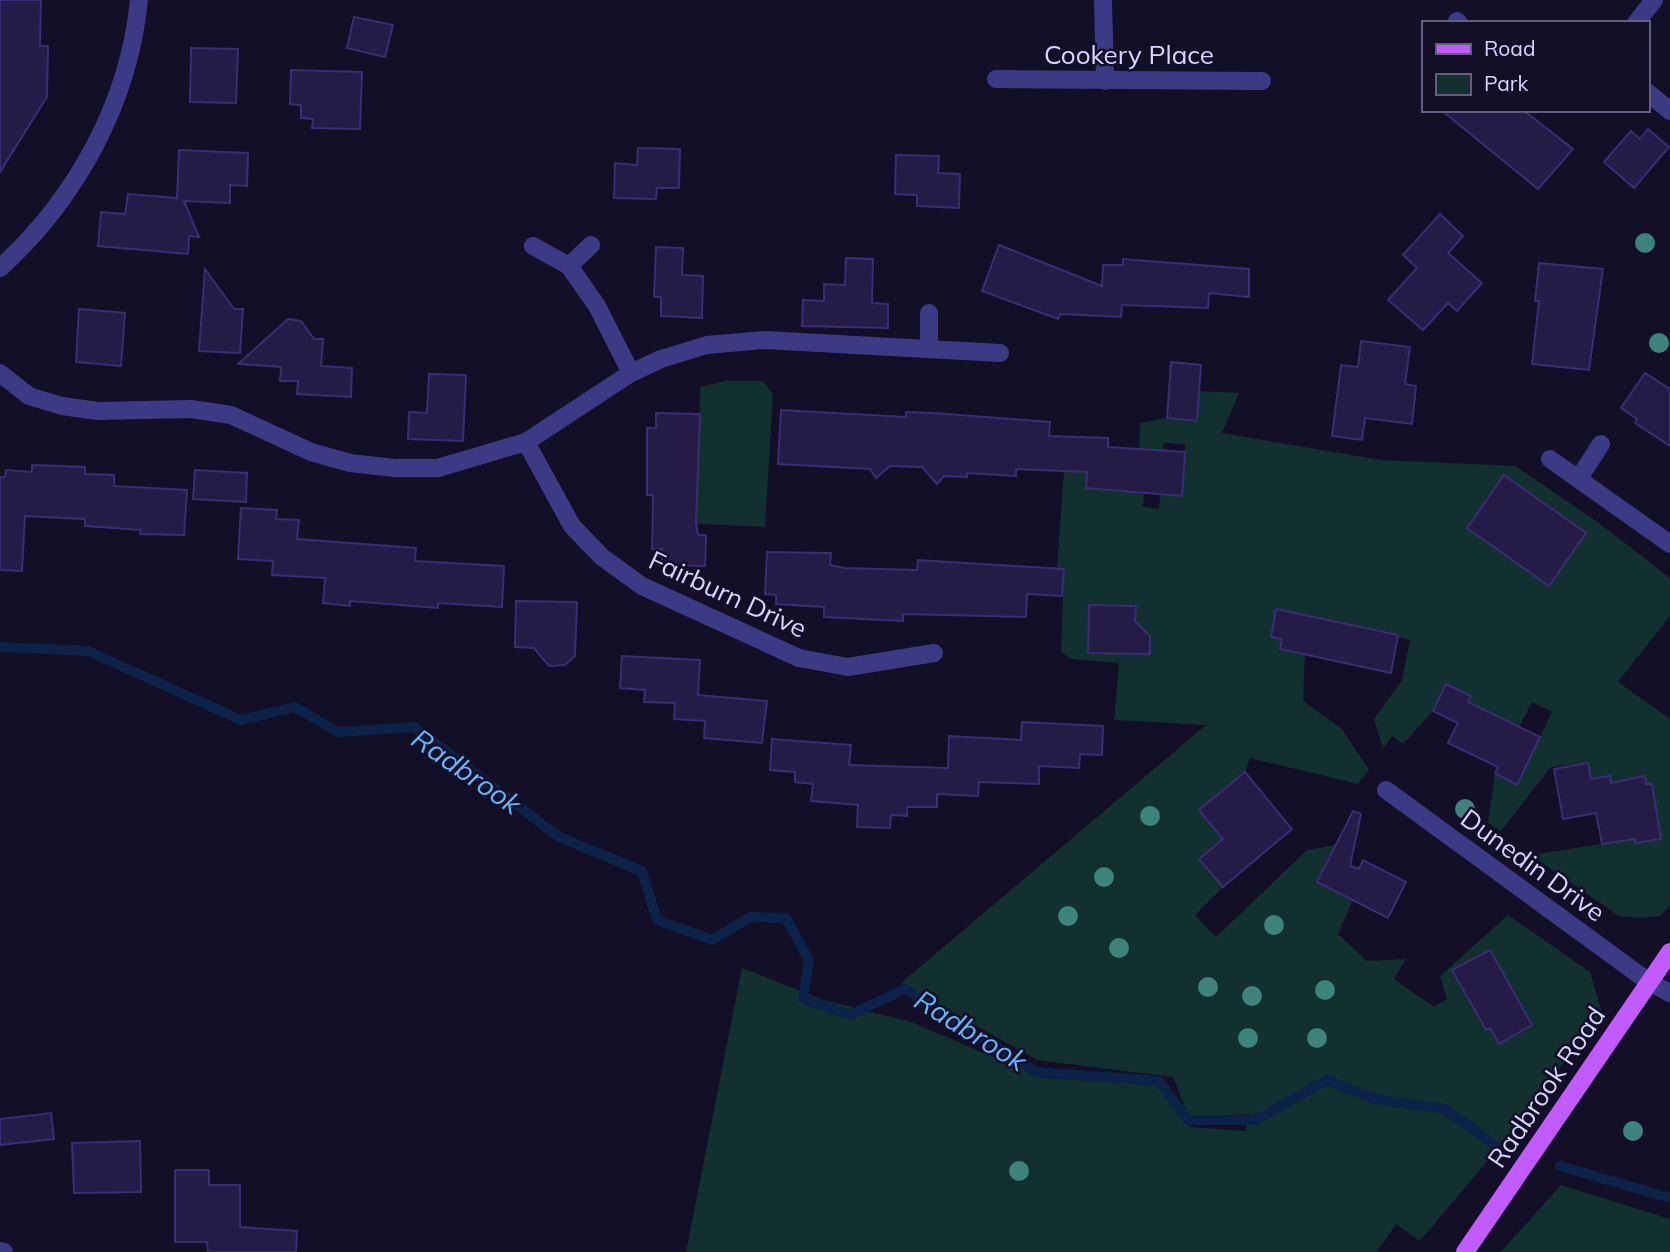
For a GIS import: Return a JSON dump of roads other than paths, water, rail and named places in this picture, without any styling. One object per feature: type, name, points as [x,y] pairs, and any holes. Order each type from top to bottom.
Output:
[{"type":"main road","name":"Radbrook Road","points":[[1465,1252],[1670,951]]},
{"type":"street","points":[[0,268],[61,203],[112,115],[136,27],[139,0]]},
{"type":"street","points":[[1103,0],[1105,81]]},
{"type":"street","points":[[1638,21],[1654,0]]},
{"type":"street","name":"Cookery Place","points":[[996,79],[1262,81]]},
{"type":"street","points":[[1649,94],[1670,111]]},
{"type":"street","points":[[569,266],[592,245]]},
{"type":"street","points":[[533,246],[569,266],[597,306],[631,373]]},
{"type":"street","points":[[929,313],[929,349]]},
{"type":"street","points":[[0,373],[29,396],[62,406],[98,411],[191,409],[231,415],[311,452],[350,463],[394,468],[438,468],[526,442],[631,373],[661,359],[707,345],[753,341],[1000,353]]},
{"type":"street","name":"Fairburn Drive","points":[[526,442],[572,526],[602,557],[642,586],[799,658],[848,667],[934,653]]},
{"type":"street","points":[[1579,478],[1601,444]]},
{"type":"street","points":[[1550,458],[1670,544]]},
{"type":"street","name":"Dunedin Drive","points":[[1386,790],[1649,982],[1670,993]]},
{"type":"waterway","name":"Radbrook","points":[[0,647],[88,651],[241,720],[295,707],[338,732],[414,727],[559,837],[642,871],[657,920],[712,940],[750,917],[786,918],[809,960],[803,999],[850,1015],[905,989],[1036,1072],[1159,1081],[1188,1120],[1256,1120],[1327,1080],[1374,1099],[1445,1109],[1500,1149]]},
{"type":"waterway","name":"Radbrook","points":[[1560,1166],[1670,1198]]}]
